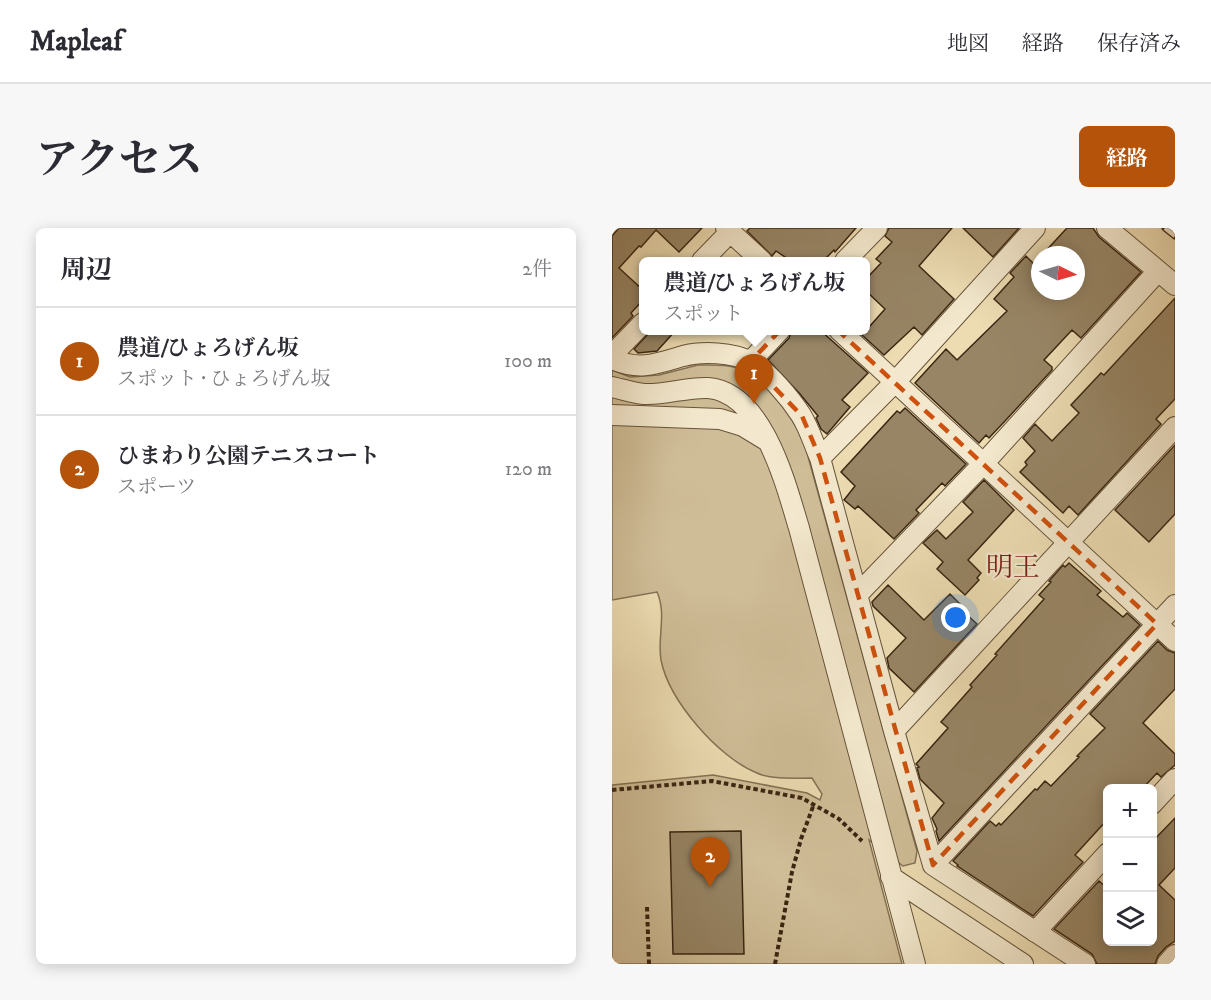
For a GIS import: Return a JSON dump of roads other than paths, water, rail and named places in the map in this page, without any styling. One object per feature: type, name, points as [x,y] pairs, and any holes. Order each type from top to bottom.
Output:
[{"type":"street","points":[[850,257],[877,228]]},
{"type":"street","points":[[820,458],[896,381],[1035,228]]},
{"type":"street","points":[[1107,228],[1175,285]]},
{"type":"street","points":[[705,257],[728,230],[758,257]]},
{"type":"street","points":[[857,595],[983,464],[1158,271]]},
{"type":"street","points":[[639,327],[612,357],[627,366],[658,365],[685,356],[730,355],[750,362],[777,384],[802,416],[820,458],[933,865],[1085,964]]},
{"type":"street","points":[[750,362],[775,335]]},
{"type":"street","points":[[845,335],[1175,641]]},
{"type":"street","points":[[612,387],[644,394],[708,388],[726,392],[740,400],[748,409],[767,441],[779,465],[799,528],[915,964]]},
{"type":"street","points":[[612,415],[720,419],[742,426],[767,441]]},
{"type":"street","points":[[894,731],[1175,427]]},
{"type":"street","points":[[933,865],[1175,605]]},
{"type":"street","points":[[1157,799],[1175,779]]},
{"type":"street","points":[[1035,932],[1103,857]]},
{"type":"street","points":[[891,877],[1023,964]]},
{"type":"street","points":[[1167,964],[1175,955]]},
{"type":"railway","points":[[1165,228],[1175,236]]},
{"type":"place","name":"農道/ひょろげん坂","points":[[754,404]]},
{"type":"place","name":"ひまわり公園テニスコート","points":[[710,887]]},
{"type":"district","name":"明王","points":[[1013,568]]}]
